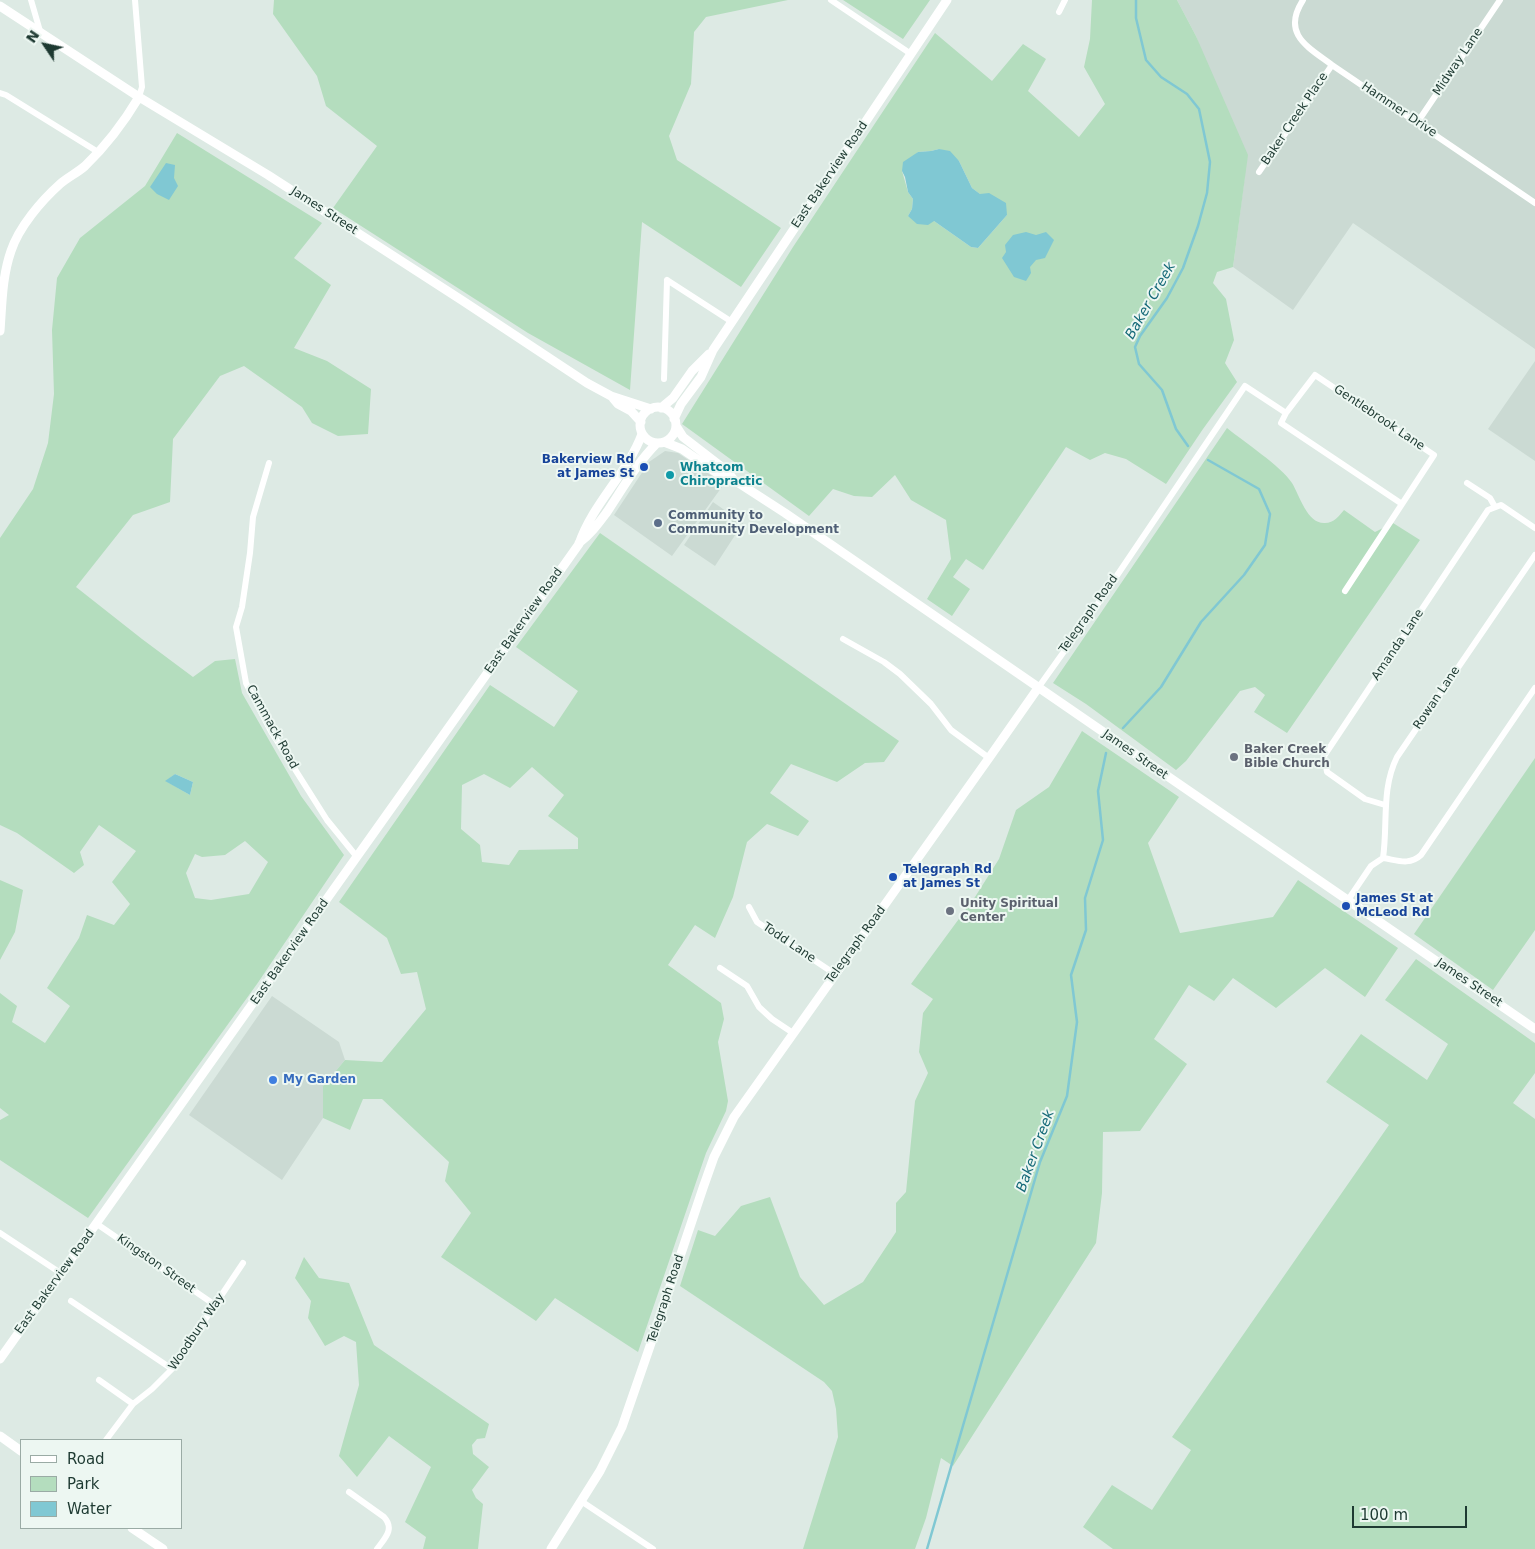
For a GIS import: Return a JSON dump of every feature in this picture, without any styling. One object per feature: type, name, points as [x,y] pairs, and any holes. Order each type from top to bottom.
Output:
[{"type":"main road","name":"East Bakerview Road","points":[[675,422],[681,404],[701,377],[713,350],[947,0]]},
{"type":"main road","name":"James Street","points":[[0,6],[139,97],[276,180],[463,300],[586,383],[611,396],[656,408]]},
{"type":"main road","points":[[0,331],[3,281],[11,250],[27,221],[44,198],[83,167],[108,142],[139,97]]},
{"type":"main road","name":"East Bakerview Road","points":[[656,408],[673,398],[692,371],[713,350]]},
{"type":"main road","points":[[611,396],[618,404],[631,411],[641,422]]},
{"type":"main road","points":[[656,408],[670,412],[675,422],[671,437],[660,442],[649,440],[642,434],[641,422],[645,414],[656,408]]},
{"type":"main road","name":"James Street","points":[[675,422],[683,438],[727,471],[734,480]]},
{"type":"main road","name":"East Bakerview Road","points":[[579,544],[584,527],[634,454],[642,434]]},
{"type":"main road","name":"James Street","points":[[660,442],[682,448],[723,477],[734,480],[784,513],[1535,1029]]},
{"type":"main road","name":"East Bakerview Road","points":[[0,1359],[579,544],[590,535],[636,470],[642,458],[660,442]]},
{"type":"main road","name":"Telegraph Road","points":[[551,1549],[608,1455],[622,1427],[714,1157],[734,1117],[1038,688]]},
{"type":"main road","points":[[0,1436],[20,1450]]},
{"type":"main road","points":[[133,1529],[157,1547]]},
{"type":"street","points":[[31,0],[40,31]]},
{"type":"street","points":[[135,0],[142,87],[139,97]]},
{"type":"street","points":[[831,0],[911,54]]},
{"type":"street","points":[[1059,12],[1065,0]]},
{"type":"street","name":"Hammer Drive","points":[[1303,0],[1296,11],[1295,26],[1301,42],[1535,203]]},
{"type":"street","name":"Midway Lane","points":[[1417,123],[1500,0]]},
{"type":"street","name":"Baker Creek Place","points":[[1259,172],[1332,65]]},
{"type":"street","points":[[0,93],[98,152]]},
{"type":"street","points":[[664,379],[667,280],[732,322]]},
{"type":"street","name":"Gentlebrook Lane","points":[[1286,413],[1315,375],[1434,455],[1345,591]]},
{"type":"street","name":"Telegraph Road","points":[[1038,688],[1095,608],[1245,386],[1286,413]]},
{"type":"street","points":[[1286,413],[1281,423],[1402,504]]},
{"type":"street","name":"Cammack Road","points":[[269,464],[253,516],[245,589],[236,627],[246,684],[272,733],[322,812],[357,857]]},
{"type":"street","points":[[1467,482],[1490,498],[1495,507],[1501,505],[1535,528]]},
{"type":"street","name":"Amanda Lane","points":[[1385,805],[1365,799],[1327,772],[1324,756],[1488,510],[1495,507]]},
{"type":"street","name":"Rowan Lane","points":[[1383,858],[1388,780],[1397,757],[1535,555]]},
{"type":"street","points":[[844,639],[884,662],[900,674],[931,704],[951,730],[989,758]]},
{"type":"street","points":[[1348,900],[1371,866],[1383,858],[1407,862],[1417,859],[1421,855],[1535,688]]},
{"type":"street","name":"Todd Lane","points":[[749,907],[758,922],[835,974]]},
{"type":"street","points":[[720,968],[747,986],[758,1007],[793,1033]]},
{"type":"street","name":"Kingston Street","points":[[97,1224],[215,1305]]},
{"type":"street","points":[[0,1234],[62,1274]]},
{"type":"street","name":"Woodbury Way","points":[[107,1439],[133,1404],[152,1389],[172,1369],[243,1263]]},
{"type":"street","points":[[71,1301],[172,1369]]},
{"type":"street","points":[[99,1380],[133,1404]]},
{"type":"street","points":[[349,1492],[384,1517],[388,1522],[389,1532],[378,1549]]},
{"type":"street","points":[[580,1501],[652,1549]]},
{"type":"shaded area","points":[[1177,0],[1535,0],[1535,349],[1353,223],[1293,310],[1233,267],[1245,175],[1196,36]]},
{"type":"shaded area","points":[[1535,361],[1535,461],[1488,429]]},
{"type":"shaded area","points":[[665,451],[678,453],[724,484],[672,556],[614,515],[649,462]]},
{"type":"shaded area","points":[[713,502],[743,523],[715,566],[684,545]]},
{"type":"shaded area","points":[[272,996],[339,1042],[345,1060],[323,1086],[323,1118],[282,1180],[189,1115]]},
{"type":"green space","points":[[274,0],[788,0],[706,17],[694,32],[691,84],[669,136],[677,160],[781,228],[741,287],[642,222],[630,390],[528,333],[333,208],[377,146],[326,106],[317,76],[273,14]]},
{"type":"green space","points":[[843,0],[930,0],[903,39]]},
{"type":"green space","points":[[1092,0],[1177,0],[1196,36],[1248,155],[1233,267],[1217,272],[1213,283],[1226,299],[1234,340],[1225,363],[1237,382],[1166,484],[1126,459],[1105,453],[1090,460],[1066,447],[983,570],[966,559],[953,577],[970,589],[952,616],[927,599],[951,559],[946,520],[911,500],[895,475],[872,497],[854,496],[833,489],[809,516],[682,424],[793,247],[935,33],[992,81],[1023,44],[1046,59],[1028,91],[1079,137],[1105,104],[1084,67],[1090,39]],"holes":[[[939,149],[959,161],[972,188],[1007,215],[978,248],[971,247],[934,221],[908,216],[912,209],[913,199],[908,192],[902,171],[918,152]]]},
{"type":"green space","points":[[177,133],[322,223],[294,258],[331,285],[294,348],[327,361],[371,389],[368,434],[338,436],[312,423],[302,407],[244,366],[220,376],[173,439],[170,502],[133,515],[76,587],[193,677],[215,661],[235,659],[242,693],[301,796],[344,855],[257,984],[88,1218],[0,1160],[0,1120],[9,1115],[0,1108],[0,993],[17,1006],[12,1022],[45,1043],[70,1006],[47,988],[79,938],[87,915],[114,925],[130,904],[112,882],[136,851],[99,825],[80,852],[84,865],[74,873],[17,833],[0,825],[0,538],[33,489],[48,443],[54,394],[52,330],[57,278],[80,238],[145,186]],"holes":[[[175,774],[193,782],[190,795],[166,781]],[[245,841],[268,862],[249,894],[211,900],[195,898],[186,873],[195,854],[202,857],[225,855]]]},
{"type":"green space","points":[[1227,428],[1287,476],[1313,519],[1328,523],[1336,519],[1344,510],[1375,532],[1393,523],[1420,540],[1287,733],[1254,712],[1265,695],[1255,687],[1240,691],[1186,761],[1176,770],[1086,704],[1053,683]]},
{"type":"green space","points":[[600,533],[899,741],[884,762],[865,763],[837,782],[791,764],[770,793],[809,821],[798,836],[767,824],[747,842],[733,897],[715,938],[695,925],[668,965],[721,1003],[724,1019],[718,1042],[728,1101],[726,1111],[706,1153],[638,1352],[555,1298],[536,1321],[441,1257],[471,1213],[445,1181],[449,1162],[382,1099],[363,1099],[350,1130],[323,1118],[323,1086],[345,1060],[382,1062],[426,1009],[417,972],[401,974],[387,938],[339,902],[490,685],[554,727],[578,691],[516,647]],"holes":[[[532,767],[564,795],[548,816],[578,838],[578,849],[519,850],[509,865],[482,862],[480,845],[461,829],[462,785],[484,774],[510,788]]]},
{"type":"green space","points":[[1082,731],[1179,797],[1148,843],[1180,933],[1273,917],[1298,880],[1398,948],[1365,997],[1325,968],[1276,1008],[1233,978],[1214,1001],[1189,985],[1154,1039],[1187,1064],[1140,1131],[1103,1132],[1102,1193],[1096,1243],[953,1466],[941,1458],[926,1518],[915,1549],[803,1549],[838,1437],[836,1409],[832,1391],[824,1382],[680,1286],[698,1230],[715,1236],[741,1206],[770,1197],[800,1277],[824,1305],[863,1282],[896,1232],[896,1203],[906,1192],[915,1101],[928,1073],[919,1052],[923,1013],[933,999],[911,984],[975,897],[999,859],[1016,810],[1049,787]]},
{"type":"green space","points":[[1535,758],[1535,930],[1493,990],[1414,934]]},
{"type":"green space","points":[[0,880],[23,890],[15,932],[0,960]]},
{"type":"green space","points":[[1416,959],[1535,1043],[1535,1073],[1513,1103],[1535,1119],[1535,1549],[1113,1549],[1083,1527],[1112,1485],[1152,1510],[1191,1450],[1172,1437],[1389,1125],[1326,1082],[1361,1034],[1427,1080],[1448,1044],[1385,1000]]},
{"type":"green space","points":[[304,1257],[319,1278],[349,1283],[374,1345],[489,1424],[485,1438],[477,1439],[472,1445],[473,1454],[489,1467],[472,1490],[476,1498],[483,1504],[478,1549],[423,1549],[426,1537],[405,1522],[431,1467],[389,1436],[357,1477],[339,1456],[359,1385],[356,1342],[344,1336],[325,1346],[308,1318],[311,1301],[295,1278]]},
{"type":"water","points":[[939,149],[950,151],[959,161],[972,188],[980,194],[989,193],[1006,203],[1007,215],[978,248],[971,247],[934,221],[928,225],[917,224],[908,216],[912,209],[913,199],[908,192],[902,171],[903,162],[918,152]]},
{"type":"water","points":[[166,163],[175,165],[174,178],[178,186],[169,200],[157,194],[150,187]]},
{"type":"water","points":[[1026,232],[1036,235],[1046,232],[1054,240],[1045,258],[1036,260],[1030,267],[1031,273],[1026,281],[1014,277],[1002,258],[1006,252],[1005,245],[1013,235]]},
{"type":"water","points":[[175,774],[193,782],[190,795],[165,781]]},
{"type":"waterway","name":"Baker Creek","points":[[1136,0],[1136,18],[1146,60],[1161,77],[1187,94],[1199,109],[1210,162],[1207,193],[1183,268],[1167,298],[1140,336],[1135,347],[1139,364],[1162,390],[1176,429],[1188,446]]},
{"type":"waterway","name":"Baker Creek","points":[[1123,728],[1161,687],[1201,622],[1244,575],[1265,545],[1270,514],[1259,489],[1208,460]]},
{"type":"waterway","name":"Baker Creek","points":[[927,1549],[1040,1162],[1067,1096],[1077,1022],[1071,975],[1086,930],[1085,898],[1103,840],[1098,791],[1106,753]]},
{"type":"place","name":"Bakerview Rd at James St","points":[[644,467]]},
{"type":"place","name":"Whatcom Chiropractic","points":[[670,475]]},
{"type":"place","name":"Community to Community Development","points":[[658,523]]},
{"type":"place","name":"Baker Creek Bible Church","points":[[1234,757]]},
{"type":"place","name":"Telegraph Rd at James St","points":[[893,877]]},
{"type":"place","name":"James St at McLeod Rd","points":[[1346,906]]},
{"type":"place","name":"Unity Spiritual Center","points":[[950,911]]},
{"type":"place","name":"My Garden","points":[[273,1080]]}]
